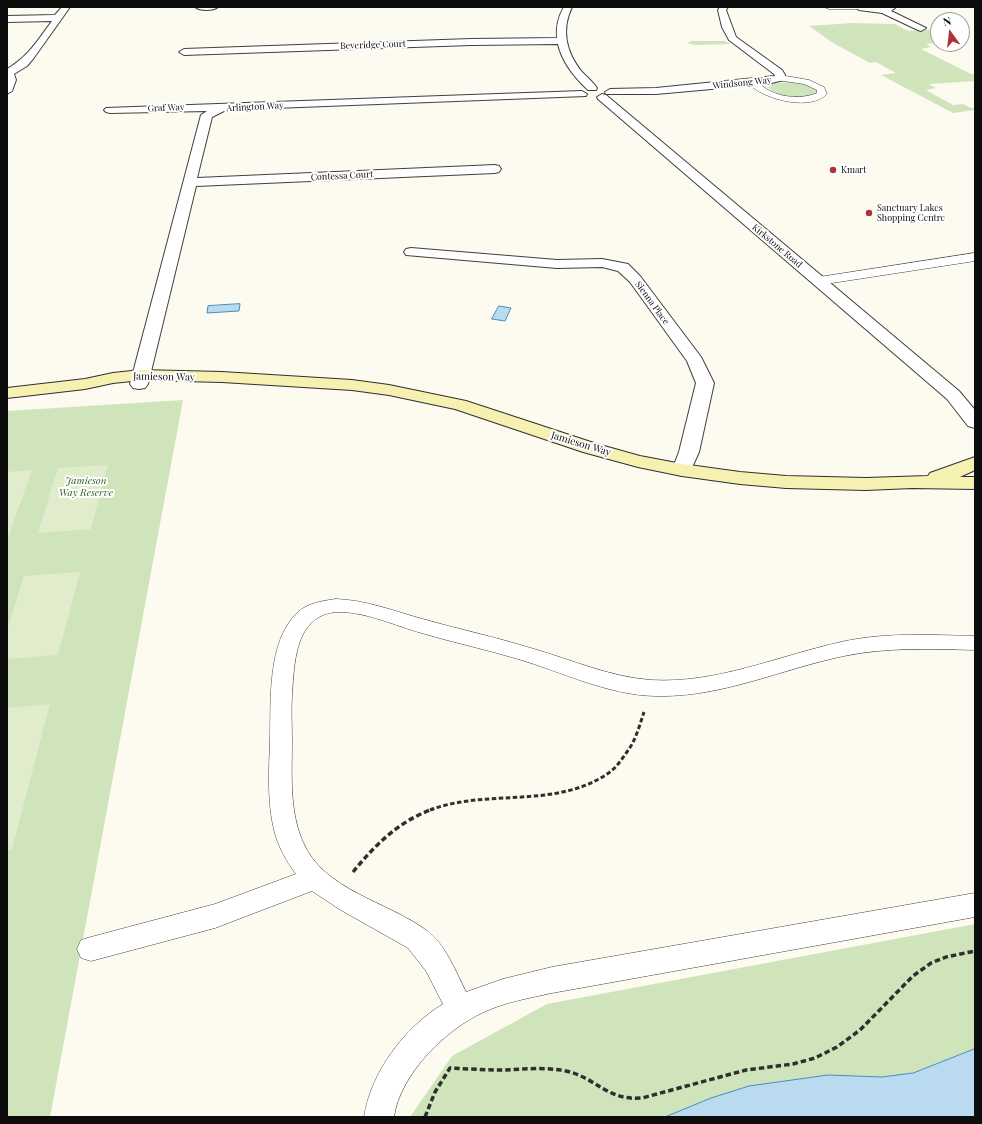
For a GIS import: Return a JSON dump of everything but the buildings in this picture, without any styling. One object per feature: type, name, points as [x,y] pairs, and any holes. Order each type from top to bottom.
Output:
[{"type":"street","points":[[8,73],[23,64],[30,57],[66,7]]},
{"type":"street","points":[[198,9],[214,7]]},
{"type":"street","name":"Kirkstone Road","points":[[568,7],[562,19],[562,42],[569,59],[580,78],[953,395],[975,422]]},
{"type":"street","points":[[858,7],[889,9],[921,28]]},
{"type":"street","name":"Windsong Way","points":[[597,93],[656,91],[780,78],[778,72],[732,38],[719,8]]},
{"type":"street","points":[[7,19],[59,18]]},
{"type":"street","name":"Beveridge Court","points":[[184,52],[471,42],[562,42]]},
{"type":"street","points":[[8,90],[32,64],[30,57]]},
{"type":"street","points":[[8,73],[21,77]]},
{"type":"street","points":[[8,73],[12,80],[8,90]]},
{"type":"street","name":"Arlington Way","points":[[140,380],[189,182],[208,115],[222,108],[597,93]]},
{"type":"street","name":"Graf Way","points":[[110,110],[197,107],[222,108]]},
{"type":"street","name":"Contessa Court","points":[[189,182],[496,169]]},
{"type":"street","name":"Sienna Place","points":[[411,254],[557,264],[602,263],[622,267],[635,279],[695,361],[706,383],[689,452],[682,470]]},
{"type":"street","name":"Jamieson Way","points":[[7,393],[76,393],[140,380],[189,386],[254,380],[352,385],[423,396],[460,405],[498,416],[590,448],[638,461],[682,470],[740,478],[786,482],[866,484],[912,482],[975,483]]},
{"type":"street","name":"Kirkstone Road","points":[[953,395],[975,407]]},
{"type":"street","name":"Jamieson Way","points":[[912,482],[952,473],[975,463]]},
{"type":"lane","points":[[829,7],[858,7]]},
{"type":"lane","points":[[751,82],[767,93],[788,98],[811,98],[822,94],[821,89],[813,84],[780,78]]},
{"type":"lane","points":[[819,281],[975,257]]},
{"type":"lane","points":[[460,1010],[429,953],[419,940],[336,894],[314,878],[294,851],[289,839],[285,824],[280,778],[281,695],[283,677],[293,634],[298,624],[309,613],[328,606],[352,606],[416,625],[485,642],[617,682],[649,688],[680,688],[696,686],[843,648],[864,644],[902,642],[975,643]]},
{"type":"lane","points":[[92,949],[215,916],[276,894],[314,878]]},
{"type":"lane","points":[[379,1117],[382,1099],[393,1078],[411,1051],[430,1031],[460,1010],[486,998],[552,980],[975,905]]},
{"type":"path","points":[[336,894],[360,863],[397,827],[435,808],[477,801],[536,797],[580,789],[597,782],[620,765],[636,737],[649,688]]},
{"type":"path","points":[[425,1117],[429,1103],[450,1068],[483,1070],[544,1069],[566,1071],[578,1074],[620,1098],[634,1100],[746,1070],[793,1064],[814,1058],[837,1047],[860,1030],[913,976],[931,963],[965,952],[975,951]]},
{"type":"green space","points":[[852,23],[895,24],[908,31],[930,30],[930,44],[926,44],[930,47],[921,49],[971,74],[975,74],[975,81],[929,84],[936,88],[926,90],[953,105],[963,104],[971,108],[975,108],[975,110],[953,113],[881,75],[896,73],[876,62],[870,63],[833,43],[809,26]]},
{"type":"green space","points":[[692,41],[724,41],[731,44],[695,45],[687,43]]},
{"type":"green space","points":[[790,82],[804,84],[816,89],[817,92],[806,97],[799,98],[778,94],[768,87],[771,83]]},
{"type":"green space","name":"Jamieson Way Reserve","points":[[183,400],[50,1117],[7,1117],[7,411]]},
{"type":"green space","points":[[108,465],[91,529],[38,533],[58,468]]},
{"type":"green space","points":[[32,470],[9,535],[7,535],[7,472]]},
{"type":"green space","points":[[80,572],[58,655],[7,659],[7,629],[24,576]]},
{"type":"green space","points":[[50,704],[12,849],[7,850],[7,708]]},
{"type":"green space","points":[[975,924],[975,1117],[410,1117],[452,1056],[547,1004]]},
{"type":"water","points":[[240,304],[239,311],[207,313],[208,306]]},
{"type":"water","points":[[499,306],[511,308],[505,321],[492,319]]},
{"type":"water","points":[[975,1049],[975,1117],[665,1117],[711,1098],[749,1086],[828,1075],[882,1077],[913,1073]]},
{"type":"place","name":"Kmart","points":[[833,170]]},
{"type":"place","name":"Sanctuary Lakes Shopping Centre","points":[[869,213]]}]
